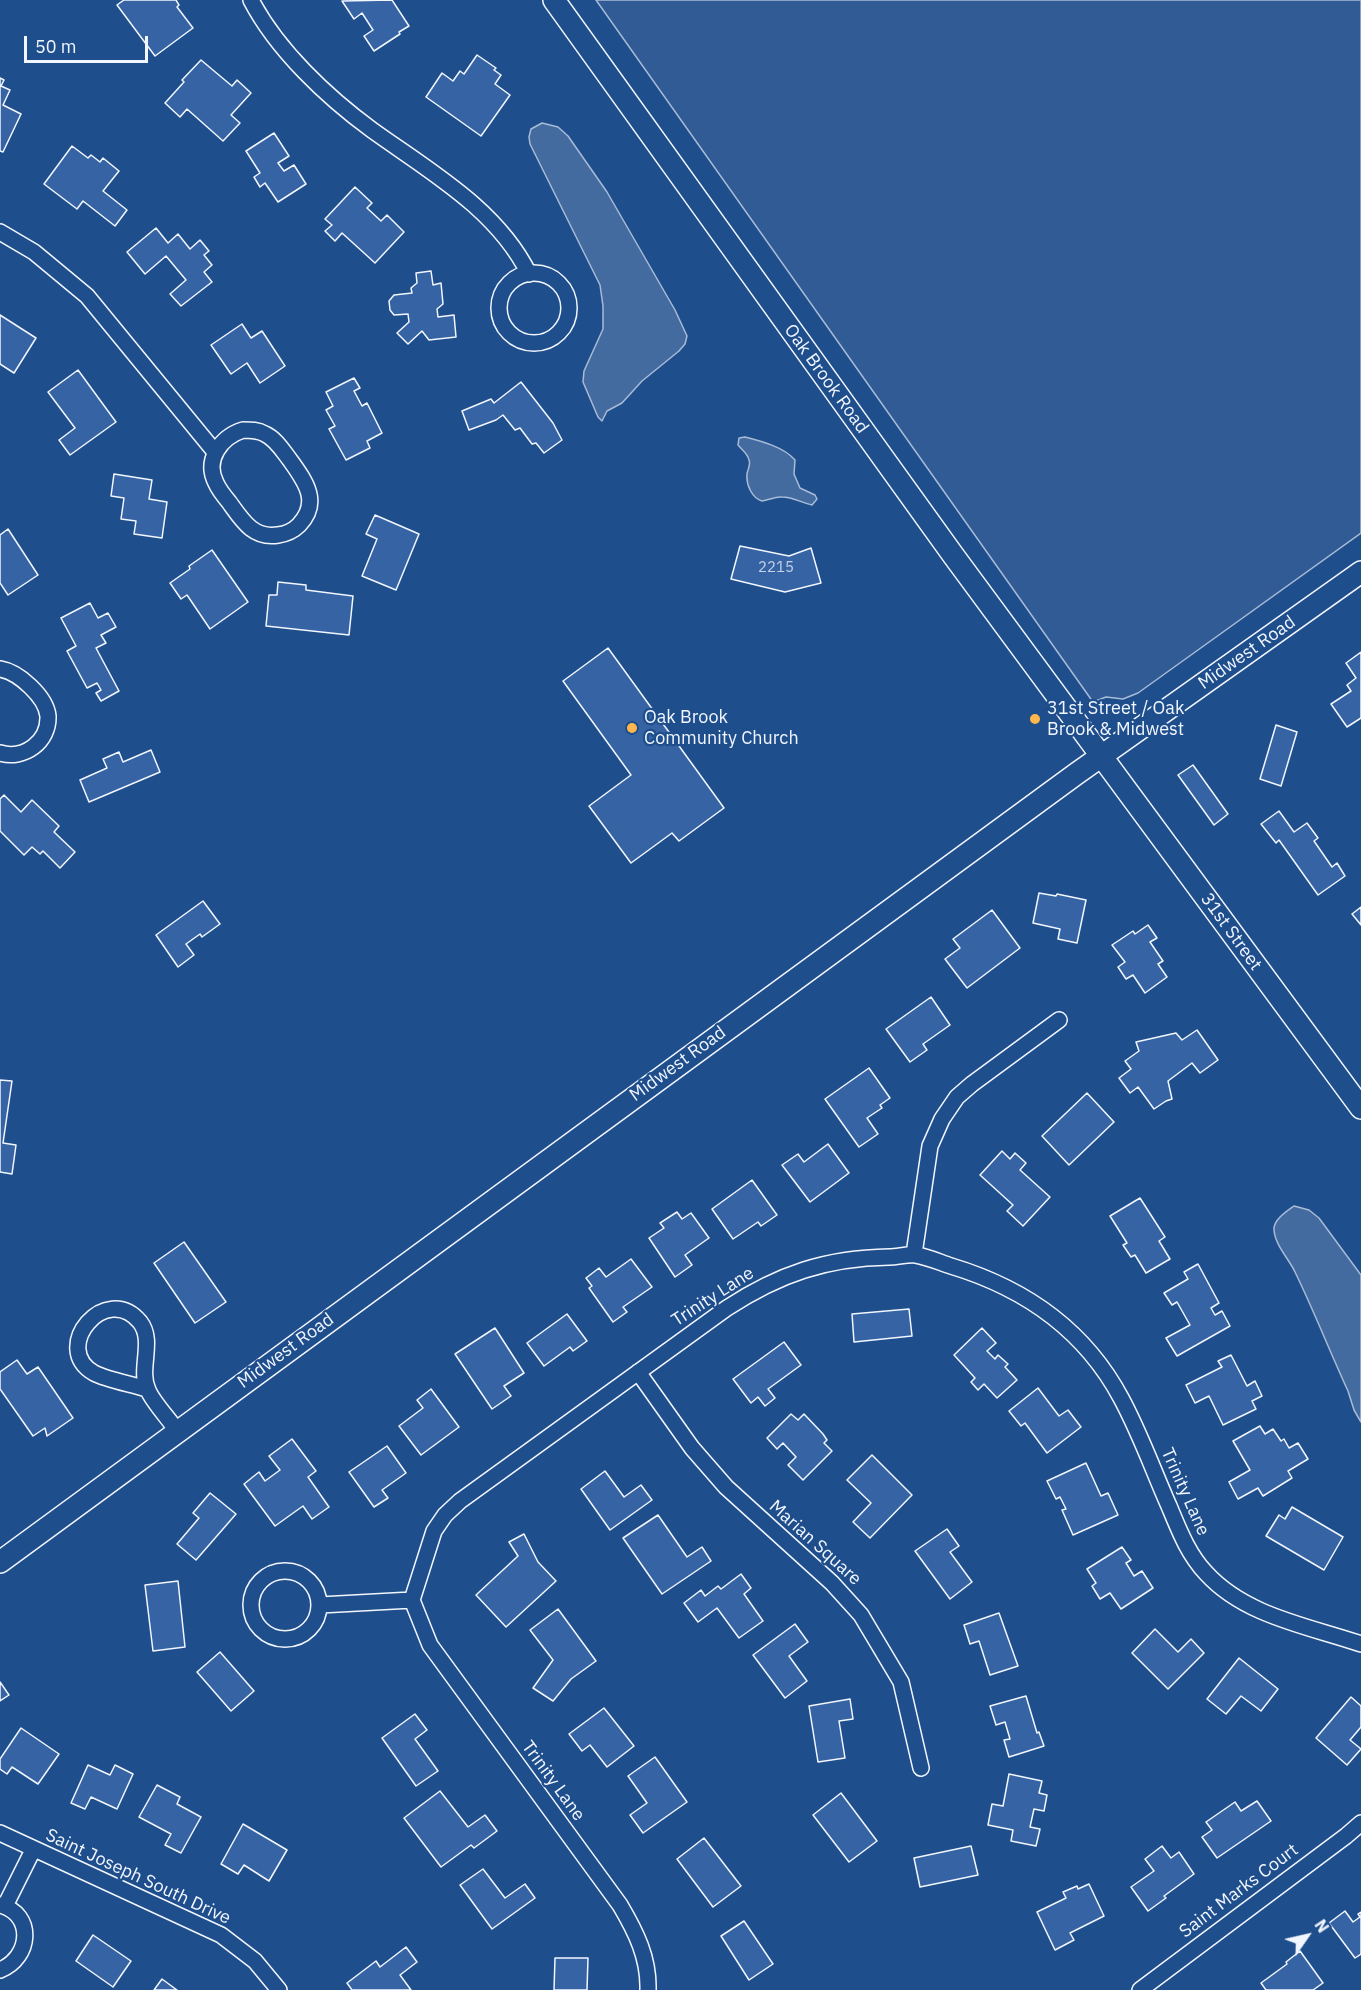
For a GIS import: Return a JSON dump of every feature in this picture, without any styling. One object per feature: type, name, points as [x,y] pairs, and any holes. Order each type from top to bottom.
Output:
[{"type":"main road","name":"Oak Brook Road","points":[[554,0],[953,555],[1101,756]]},
{"type":"main road","name":"Midwest Road","points":[[0,1562],[1101,756],[1361,572]]},
{"type":"main road","name":"31st Street","points":[[1101,756],[1361,1108]]},
{"type":"street","points":[[251,0],[261,19],[297,62],[337,102],[475,206],[519,252],[530,274]]},
{"type":"street","points":[[0,232],[34,252],[87,296],[215,452],[212,469],[216,484],[250,529],[259,534],[271,536],[290,532],[299,525],[306,515],[309,504],[307,484],[277,442],[265,434],[243,430],[223,440],[215,452]]},
{"type":"street","points":[[530,274],[539,274],[557,282],[563,289],[569,307],[564,326],[550,339],[540,342],[521,341],[513,336],[501,321],[499,311],[504,291],[519,276],[530,274]]},
{"type":"street","points":[[0,669],[21,676],[29,684],[47,710],[48,719],[46,731],[40,742],[32,749],[13,755],[0,753]]},
{"type":"street","points":[[914,1254],[930,1146],[942,1119],[957,1097],[972,1084],[1059,1020]]},
{"type":"street","name":"Trinity Lane","points":[[648,1990],[643,1951],[634,1928],[620,1905],[430,1646],[412,1600],[434,1531],[445,1515],[469,1494],[753,1291],[799,1271],[845,1260],[914,1254],[976,1273],[1005,1286],[1053,1316],[1082,1343],[1105,1372],[1121,1398],[1186,1546],[1198,1564],[1220,1587],[1248,1605],[1268,1614],[1361,1644]]},
{"type":"street","points":[[147,1389],[95,1373],[85,1366],[77,1344],[80,1333],[96,1316],[108,1310],[119,1309],[132,1314],[141,1324],[146,1336],[144,1363],[147,1389],[177,1431]]},
{"type":"street","name":"Marian Square","points":[[638,1372],[692,1448],[726,1487],[832,1583],[861,1615],[902,1682],[921,1768]]},
{"type":"street","points":[[282,1570],[294,1571],[303,1575],[313,1584],[320,1605],[318,1617],[312,1627],[303,1634],[282,1639],[262,1630],[252,1612],[251,1600],[258,1584],[273,1572],[282,1570]]},
{"type":"street","points":[[320,1605],[412,1600]]},
{"type":"street","name":"Saint Marks Court","points":[[1140,1990],[1361,1823]]},
{"type":"street","name":"Saint Joseph South Drive","points":[[0,1833],[221,1935],[255,1961],[279,1990]]},
{"type":"street","points":[[0,1970],[9,1967],[17,1960],[25,1941],[25,1930],[21,1921],[3,1905],[33,1850]]},
{"type":"shaded area","points":[[596,0],[1361,0],[1361,533],[1138,693],[1123,699],[1106,697],[1093,702]]},
{"type":"shaded area","points":[[542,123],[558,127],[568,136],[607,192],[675,310],[687,336],[685,344],[679,351],[642,381],[622,403],[607,411],[602,421],[598,417],[583,382],[584,371],[603,329],[600,285],[530,144],[531,129]]},
{"type":"shaded area","points":[[745,437],[779,448],[795,460],[794,474],[800,488],[815,495],[817,499],[812,505],[786,497],[762,501],[755,497],[748,482],[747,474],[750,463],[738,445],[739,438]]},
{"type":"shaded area","points":[[1294,1206],[1309,1210],[1319,1218],[1361,1275],[1361,1422],[1302,1287],[1275,1236],[1274,1226],[1281,1216]]},
{"type":"building","points":[[124,0],[176,0],[179,5],[177,7],[193,28],[155,56],[117,5]]},
{"type":"building","points":[[392,0],[409,26],[374,51],[364,36],[373,30],[362,13],[354,19],[342,1]]},
{"type":"building","points":[[477,55],[496,68],[494,70],[501,75],[495,84],[510,95],[481,136],[426,97],[442,73],[453,81],[460,71],[464,74]]},
{"type":"building","points":[[201,60],[232,86],[237,80],[251,93],[231,115],[240,123],[223,141],[187,109],[180,117],[165,103]]},
{"type":"building","points":[[0,78],[4,80],[1,86],[10,90],[3,105],[21,114],[3,152],[0,151]]},
{"type":"building","points":[[274,133],[289,156],[278,163],[284,171],[294,165],[306,184],[278,202],[265,183],[260,187],[254,177],[260,173],[246,151]]},
{"type":"building","points":[[72,146],[88,158],[91,155],[100,162],[103,158],[119,171],[103,191],[127,210],[115,226],[83,201],[77,209],[44,184]]},
{"type":"building","points":[[355,187],[372,203],[367,208],[381,221],[387,215],[404,232],[375,263],[342,233],[335,241],[325,231],[332,225],[325,219]]},
{"type":"building","points":[[156,228],[168,243],[178,234],[190,249],[200,240],[209,251],[204,255],[212,265],[204,272],[212,282],[181,306],[170,294],[186,280],[166,256],[145,274],[127,252]]},
{"type":"building","points":[[431,271],[433,285],[441,283],[443,304],[437,309],[438,317],[454,315],[456,337],[429,340],[422,331],[408,344],[397,333],[409,322],[408,314],[394,315],[390,310],[389,301],[394,295],[412,293],[411,288],[417,283],[416,273]]},
{"type":"building","points":[[0,315],[36,338],[14,373],[0,364]]},
{"type":"building","points":[[242,324],[251,338],[262,331],[285,366],[260,383],[247,363],[231,374],[211,345]]},
{"type":"building","points":[[78,370],[116,422],[70,455],[59,440],[75,428],[48,392]]},
{"type":"building","points":[[354,378],[360,388],[354,391],[362,406],[367,403],[382,433],[367,441],[370,448],[346,460],[329,429],[335,426],[326,410],[333,406],[326,392]]},
{"type":"building","points":[[521,382],[553,423],[562,440],[544,453],[536,443],[532,444],[520,428],[515,430],[503,415],[469,430],[462,411],[491,399],[494,403]]},
{"type":"building","points":[[114,474],[152,480],[149,499],[167,502],[162,538],[134,534],[136,521],[121,519],[124,498],[111,496]]},
{"type":"building","points":[[375,515],[419,534],[396,590],[362,576],[377,539],[366,534]]},
{"type":"building","points":[[8,529],[38,575],[8,595],[0,583],[0,535]]},
{"type":"building","points":[[740,546],[789,556],[811,548],[821,583],[785,592],[731,579]]},
{"type":"building","points":[[212,550],[248,602],[210,629],[187,595],[181,599],[170,583]]},
{"type":"building","points":[[278,582],[306,585],[306,590],[353,596],[349,635],[266,626],[269,595],[277,595]]},
{"type":"building","points":[[90,603],[98,618],[108,613],[116,627],[101,635],[106,643],[96,648],[119,691],[101,701],[96,693],[101,690],[97,683],[87,688],[67,651],[76,646],[61,618]]},
{"type":"building","name":"Oak Brook Community Church","points":[[608,648],[724,808],[679,841],[672,833],[631,863],[589,806],[631,775],[563,681]]},
{"type":"building","points":[[1361,652],[1361,718],[1347,727],[1331,704],[1351,691],[1347,685],[1356,678],[1346,663]]},
{"type":"building","points":[[1276,725],[1297,732],[1281,786],[1260,779]]},
{"type":"building","points":[[151,750],[160,772],[89,802],[80,780],[107,768],[103,759],[119,752],[123,762]]},
{"type":"building","points":[[1193,765],[1228,814],[1214,825],[1178,775]]},
{"type":"building","points":[[4,795],[21,812],[32,800],[59,826],[54,832],[75,852],[60,868],[43,851],[40,854],[32,847],[24,855],[0,831],[0,799]]},
{"type":"building","points":[[1279,811],[1294,832],[1307,823],[1318,838],[1314,841],[1332,867],[1337,863],[1345,876],[1318,895],[1279,840],[1276,843],[1261,824]]},
{"type":"building","points":[[1039,893],[1086,900],[1077,943],[1058,939],[1060,929],[1033,923]]},
{"type":"building","points":[[203,901],[220,924],[202,937],[200,934],[186,944],[194,955],[178,967],[156,935]]},
{"type":"building","points":[[1361,907],[1361,925],[1352,914]]},
{"type":"building","points":[[992,910],[1020,948],[967,988],[945,959],[960,948],[953,939]]},
{"type":"building","points":[[1148,925],[1157,938],[1150,942],[1163,961],[1158,964],[1167,977],[1145,993],[1133,975],[1126,979],[1118,967],[1125,962],[1112,945],[1133,931],[1135,934]]},
{"type":"building","points":[[931,997],[950,1025],[923,1044],[927,1050],[910,1062],[886,1029]]},
{"type":"building","points":[[1197,1030],[1218,1060],[1200,1073],[1192,1063],[1168,1081],[1172,1099],[1154,1109],[1138,1087],[1130,1093],[1119,1078],[1131,1069],[1125,1061],[1139,1051],[1136,1042],[1176,1033],[1182,1040]]},
{"type":"building","points":[[869,1068],[890,1098],[880,1105],[882,1108],[867,1118],[878,1134],[859,1147],[825,1099]]},
{"type":"building","points":[[0,1080],[12,1081],[3,1143],[16,1145],[12,1174],[0,1172]]},
{"type":"building","points":[[1087,1093],[1114,1122],[1069,1165],[1042,1136]]},
{"type":"building","points":[[828,1144],[849,1173],[810,1202],[782,1165],[798,1154],[804,1162]]},
{"type":"building","points":[[1002,1151],[1010,1159],[1015,1153],[1026,1163],[1020,1170],[1050,1197],[1023,1226],[1007,1211],[1013,1205],[980,1175]]},
{"type":"building","points":[[752,1180],[777,1215],[761,1226],[758,1222],[733,1239],[712,1209]]},
{"type":"building","points":[[1140,1198],[1165,1237],[1159,1241],[1170,1259],[1146,1273],[1135,1255],[1131,1257],[1123,1245],[1127,1243],[1110,1216]]},
{"type":"building","points":[[677,1212],[682,1219],[691,1213],[709,1238],[685,1255],[692,1265],[675,1277],[649,1238],[664,1228],[660,1223]]},
{"type":"building","points":[[184,1242],[226,1302],[195,1323],[154,1263]]},
{"type":"building","points":[[631,1259],[652,1287],[623,1307],[627,1312],[613,1322],[589,1288],[592,1286],[586,1278],[599,1268],[606,1277]]},
{"type":"building","points":[[1198,1264],[1219,1303],[1211,1308],[1215,1315],[1222,1311],[1230,1326],[1177,1356],[1166,1338],[1190,1325],[1177,1302],[1172,1305],[1164,1293],[1188,1279],[1184,1272]]},
{"type":"building","points":[[909,1309],[912,1336],[854,1342],[852,1314]]},
{"type":"building","points":[[567,1314],[587,1341],[573,1351],[570,1347],[544,1366],[527,1343]]},
{"type":"building","points":[[495,1328],[524,1373],[504,1386],[511,1396],[492,1409],[455,1354]]},
{"type":"building","points":[[982,1328],[996,1343],[987,1351],[995,1359],[998,1355],[1008,1364],[1005,1367],[1017,1380],[997,1398],[984,1384],[978,1390],[971,1382],[975,1378],[954,1355]]},
{"type":"building","points":[[784,1342],[801,1365],[768,1389],[775,1398],[765,1406],[758,1397],[751,1403],[733,1379]]},
{"type":"building","points":[[1231,1355],[1247,1386],[1255,1381],[1262,1396],[1252,1401],[1256,1409],[1223,1425],[1209,1396],[1195,1403],[1186,1385],[1222,1367],[1218,1361]]},
{"type":"building","points":[[17,1360],[27,1374],[38,1367],[73,1418],[47,1436],[45,1428],[33,1436],[0,1389],[0,1372]]},
{"type":"building","points":[[1038,1388],[1059,1416],[1068,1410],[1081,1427],[1047,1453],[1025,1423],[1021,1426],[1009,1411]]},
{"type":"building","points":[[431,1389],[459,1427],[421,1455],[399,1426],[423,1408],[417,1400]]},
{"type":"building","points":[[791,1414],[798,1420],[804,1414],[823,1434],[827,1440],[824,1443],[832,1451],[803,1480],[788,1465],[796,1457],[783,1443],[777,1449],[767,1438]]},
{"type":"building","points":[[1260,1426],[1265,1434],[1273,1429],[1281,1441],[1284,1439],[1289,1448],[1298,1443],[1308,1459],[1288,1471],[1292,1478],[1263,1496],[1258,1488],[1238,1499],[1229,1482],[1250,1470],[1233,1441]]},
{"type":"building","points":[[292,1439],[316,1471],[308,1477],[329,1507],[312,1519],[303,1506],[275,1526],[244,1484],[259,1472],[265,1481],[280,1470],[269,1456]]},
{"type":"building","points":[[387,1446],[406,1473],[382,1490],[388,1498],[374,1507],[349,1472]]},
{"type":"building","points":[[872,1455],[912,1495],[870,1538],[853,1522],[871,1503],[847,1480]]},
{"type":"building","points":[[1086,1463],[1101,1496],[1108,1493],[1118,1515],[1073,1535],[1062,1510],[1066,1509],[1060,1497],[1056,1499],[1047,1481]]},
{"type":"building","points":[[605,1471],[624,1497],[641,1485],[652,1500],[610,1530],[581,1489]]},
{"type":"building","points":[[210,1493],[236,1514],[196,1560],[177,1544],[199,1518],[193,1513]]},
{"type":"building","points":[[1292,1507],[1343,1537],[1324,1570],[1266,1536],[1279,1515],[1285,1519]]},
{"type":"building","points":[[658,1515],[687,1557],[702,1547],[711,1561],[662,1594],[623,1538]]},
{"type":"building","points":[[947,1529],[959,1546],[950,1552],[972,1582],[950,1599],[915,1551]]},
{"type":"building","points":[[524,1534],[538,1562],[556,1581],[506,1627],[476,1595],[518,1556],[509,1542]]},
{"type":"building","points":[[1122,1547],[1131,1560],[1126,1563],[1134,1576],[1142,1571],[1153,1588],[1121,1609],[1110,1593],[1100,1599],[1092,1586],[1096,1583],[1087,1569]]},
{"type":"building","points":[[741,1574],[751,1588],[744,1594],[763,1621],[739,1638],[717,1608],[698,1622],[684,1603],[701,1590],[705,1596],[718,1586],[721,1589]]},
{"type":"building","points":[[178,1581],[185,1647],[153,1651],[145,1585]]},
{"type":"building","points":[[558,1609],[596,1661],[571,1679],[553,1701],[533,1688],[553,1660],[530,1630]]},
{"type":"building","points":[[999,1613],[1018,1666],[990,1675],[979,1641],[970,1644],[964,1625]]},
{"type":"building","points":[[795,1624],[808,1642],[789,1656],[807,1681],[785,1698],[753,1655]]},
{"type":"building","points":[[1155,1629],[1178,1652],[1191,1639],[1204,1653],[1168,1689],[1132,1653]]},
{"type":"building","points":[[220,1652],[254,1691],[231,1711],[197,1672]]},
{"type":"building","points":[[1239,1658],[1278,1689],[1261,1711],[1241,1696],[1226,1714],[1207,1699]]},
{"type":"building","points":[[0,1682],[9,1695],[0,1701]]},
{"type":"building","points":[[1026,1696],[1037,1733],[1039,1732],[1044,1746],[1009,1757],[1004,1740],[1010,1739],[1005,1722],[996,1725],[990,1706]]},
{"type":"building","points":[[1351,1697],[1361,1706],[1361,1727],[1350,1740],[1361,1749],[1347,1765],[1316,1738]]},
{"type":"building","points":[[850,1699],[853,1719],[839,1721],[845,1758],[818,1762],[809,1706]]},
{"type":"building","points":[[604,1708],[634,1746],[607,1767],[590,1745],[582,1751],[569,1734]]},
{"type":"building","points":[[415,1714],[427,1730],[415,1739],[438,1771],[416,1786],[382,1738]]},
{"type":"building","points":[[21,1728],[59,1754],[38,1784],[12,1767],[7,1774],[0,1769],[0,1759]]},
{"type":"building","points":[[655,1757],[687,1802],[643,1833],[630,1815],[647,1803],[628,1776]]},
{"type":"building","points":[[88,1765],[110,1775],[115,1765],[133,1774],[117,1809],[91,1797],[85,1809],[71,1803]]},
{"type":"building","points":[[1009,1774],[1042,1781],[1039,1793],[1047,1795],[1044,1811],[1034,1809],[1030,1827],[1040,1829],[1036,1846],[1011,1841],[1013,1830],[988,1825],[992,1804],[1003,1806]]},
{"type":"building","points":[[157,1785],[180,1797],[177,1804],[201,1817],[181,1853],[165,1845],[171,1834],[139,1817]]},
{"type":"building","points":[[440,1791],[468,1827],[485,1815],[497,1831],[474,1848],[471,1845],[441,1867],[404,1818]]},
{"type":"building","points":[[841,1793],[877,1841],[849,1862],[813,1815]]},
{"type":"building","points":[[1257,1801],[1271,1821],[1217,1858],[1202,1837],[1212,1830],[1206,1822],[1235,1802],[1241,1811]]},
{"type":"building","points":[[243,1824],[287,1850],[269,1881],[244,1865],[238,1874],[221,1864]]},
{"type":"building","points":[[704,1838],[741,1886],[713,1907],[677,1859]]},
{"type":"building","points":[[971,1846],[978,1875],[920,1887],[914,1858]]},
{"type":"building","points":[[1162,1846],[1171,1858],[1179,1852],[1194,1874],[1148,1911],[1131,1887],[1154,1871],[1145,1859]]},
{"type":"building","points":[[483,1869],[505,1898],[525,1884],[535,1898],[492,1929],[460,1885]]},
{"type":"building","points":[[1089,1884],[1104,1916],[1070,1933],[1074,1940],[1055,1950],[1037,1912],[1066,1898],[1063,1892]]},
{"type":"building","points":[[1345,1911],[1353,1922],[1360,1917],[1358,1914],[1361,1912],[1361,1954],[1355,1958],[1329,1923]]},
{"type":"building","points":[[744,1921],[773,1964],[749,1980],[721,1936]]},
{"type":"building","points":[[93,1935],[131,1961],[113,1987],[76,1961]]},
{"type":"building","points":[[406,1947],[417,1962],[400,1975],[411,1990],[352,1990],[347,1983],[376,1961],[380,1967]]},
{"type":"building","points":[[1300,1951],[1323,1983],[1313,1990],[1266,1990],[1261,1983],[1287,1964],[1286,1962]]},
{"type":"building","points":[[555,1958],[588,1958],[587,1990],[554,1990]]},
{"type":"building","points":[[162,1979],[177,1990],[154,1990]]},
{"type":"place","name":"31st Street / Oak Brook & Midwest","points":[[1035,719]]},
{"type":"place","name":"Oak Brook Community Church","points":[[632,728]]}]
